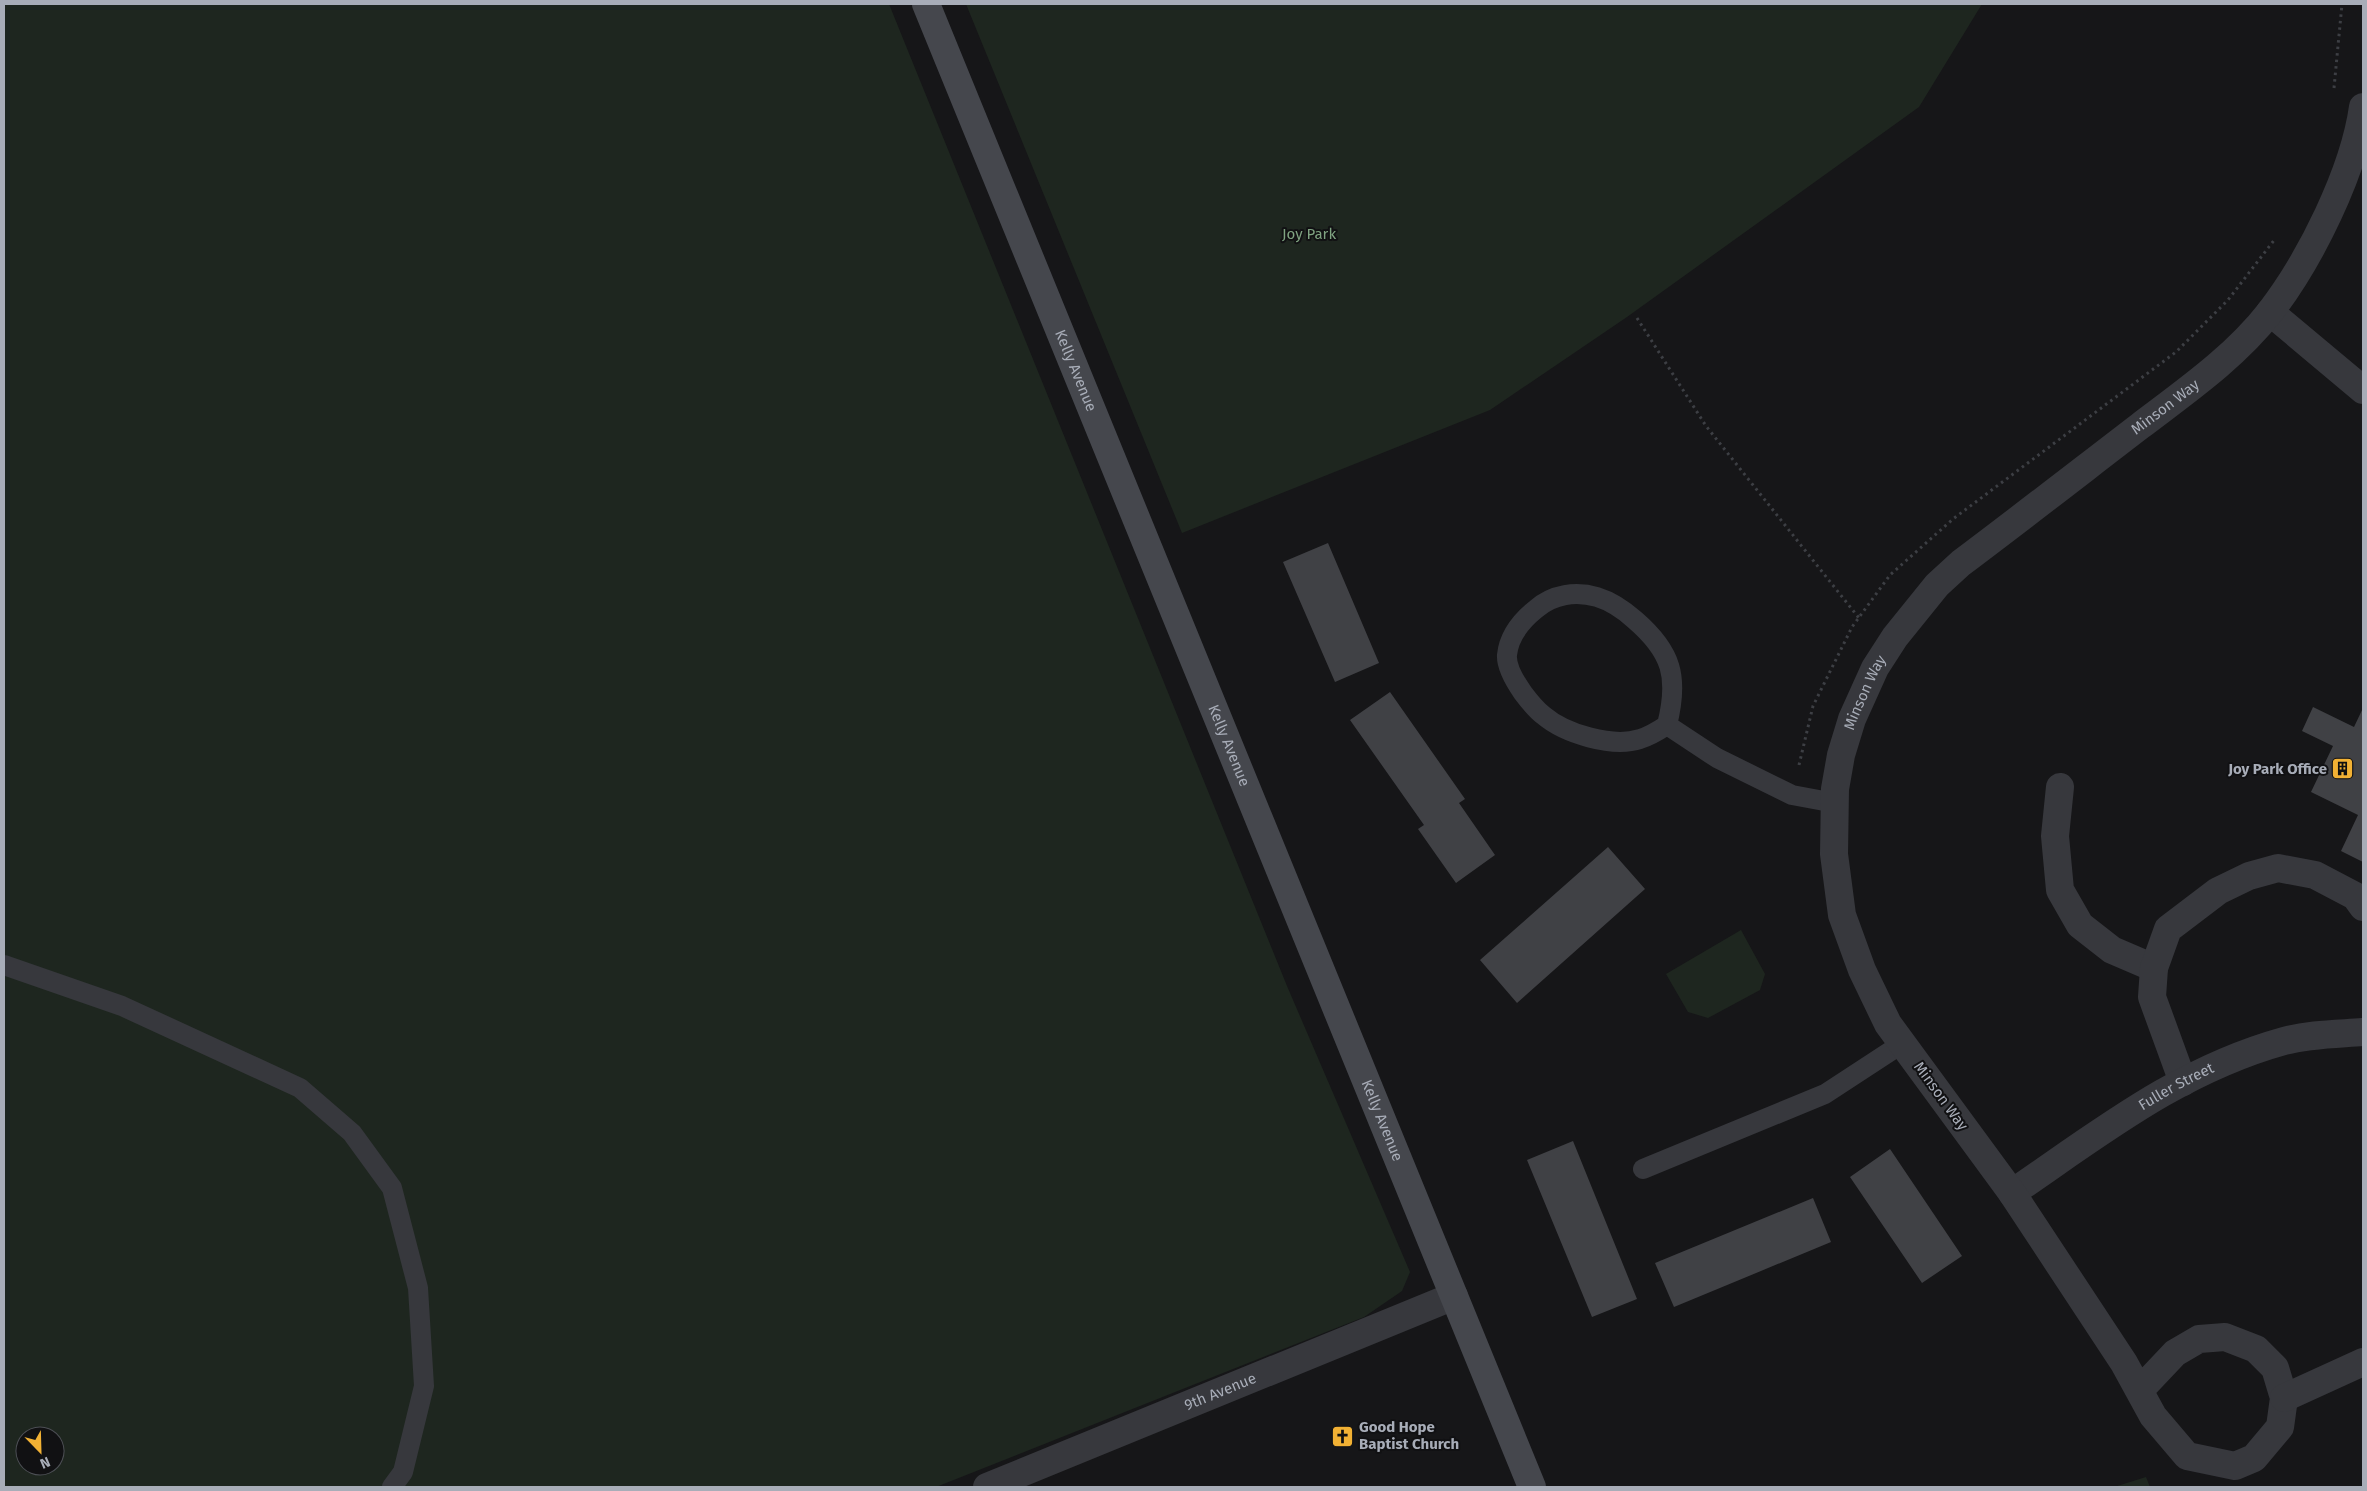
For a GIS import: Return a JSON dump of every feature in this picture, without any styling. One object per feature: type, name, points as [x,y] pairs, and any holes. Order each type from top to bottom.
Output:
[{"type":"main road","name":"Kelly Avenue","points":[[926,4],[1532,1487]]},
{"type":"street","name":"Minson Way","points":[[2140,1390],[2175,1353],[2199,1339],[2225,1337],[2256,1349],[2274,1368],[2284,1398],[2280,1427],[2254,1458],[2235,1466],[2187,1456],[2153,1416],[2124,1363],[2012,1193],[1888,1024],[1862,970],[1842,915],[1834,854],[1835,803],[1844,746],[1852,719],[1876,668],[1895,637],[1937,585],[1960,563],[2219,366],[2270,312],[2301,266],[2317,236],[2350,163],[2363,107]]},
{"type":"street","points":[[2270,312],[2363,390]]},
{"type":"street","points":[[2060,787],[2055,836],[2060,890],[2080,925],[2112,950],[2154,968]]},
{"type":"street","points":[[2182,1082],[2152,997],[2154,968],[2168,929],[2218,892],[2249,876],[2278,868],[2314,875],[2355,896],[2363,907]]},
{"type":"street","name":"Fuller Street","points":[[2012,1193],[2148,1100],[2213,1065],[2284,1041],[2314,1035],[2363,1032]]},
{"type":"street","name":"9th Avenue","points":[[987,1487],[1454,1296]]},
{"type":"street","points":[[2284,1398],[2363,1362]]},
{"type":"lane","points":[[1582,593],[1604,599],[1630,616],[1661,645],[1669,662],[1671,676],[1671,706],[1667,725],[1639,740],[1617,742],[1593,739],[1545,717],[1515,682],[1506,658],[1509,642],[1516,628],[1542,603],[1557,597],[1582,593]]},
{"type":"lane","points":[[1667,725],[1717,758],[1792,795],[1835,803]]},
{"type":"lane","points":[[4,965],[122,1006],[300,1088],[352,1133],[392,1188],[418,1288],[424,1386],[403,1472],[392,1487]]},
{"type":"lane","points":[[1643,1170],[1825,1094],[1902,1043]]},
{"type":"path","points":[[2334,90],[2342,4]]},
{"type":"path","points":[[1792,795],[1812,706],[1859,618],[1890,575],[1953,519],[2176,352],[2228,300],[2279,233]]},
{"type":"path","points":[[1637,318],[1706,426],[1859,618]]},
{"type":"green space","points":[[4,4],[889,4],[1287,986],[1410,1272],[1402,1291],[1364,1317],[936,1487],[4,1487]]},
{"type":"green space","name":"Joy Park","points":[[966,4],[1982,4],[1919,107],[1627,317],[1490,410],[1182,533]]},
{"type":"green space","points":[[1741,930],[1765,974],[1760,990],[1708,1018],[1688,1012],[1666,974]]},
{"type":"green space","points":[[2146,1477],[2150,1487],[2114,1487]]},
{"type":"building","points":[[1328,543],[1379,663],[1335,682],[1283,562]]},
{"type":"building","points":[[1390,692],[1465,799],[1459,803],[1495,855],[1456,883],[1418,829],[1424,825],[1350,720]]},
{"type":"building","name":"Joy Park Office","points":[[2313,707],[2354,727],[2363,708],[2363,862],[2341,851],[2358,815],[2311,792],[2333,746],[2302,731]]},
{"type":"building","points":[[1608,847],[1645,889],[1517,1003],[1480,960]]},
{"type":"building","points":[[1573,1141],[1637,1299],[1592,1317],[1527,1160]]},
{"type":"building","points":[[1890,1149],[1962,1256],[1922,1283],[1850,1177]]},
{"type":"building","points":[[1813,1198],[1831,1242],[1674,1307],[1655,1263]]},
{"type":"place","name":"Joy Park Office","points":[[2343,769]]},
{"type":"place","name":"Good Hope Baptist Church","points":[[1343,1436]]}]
